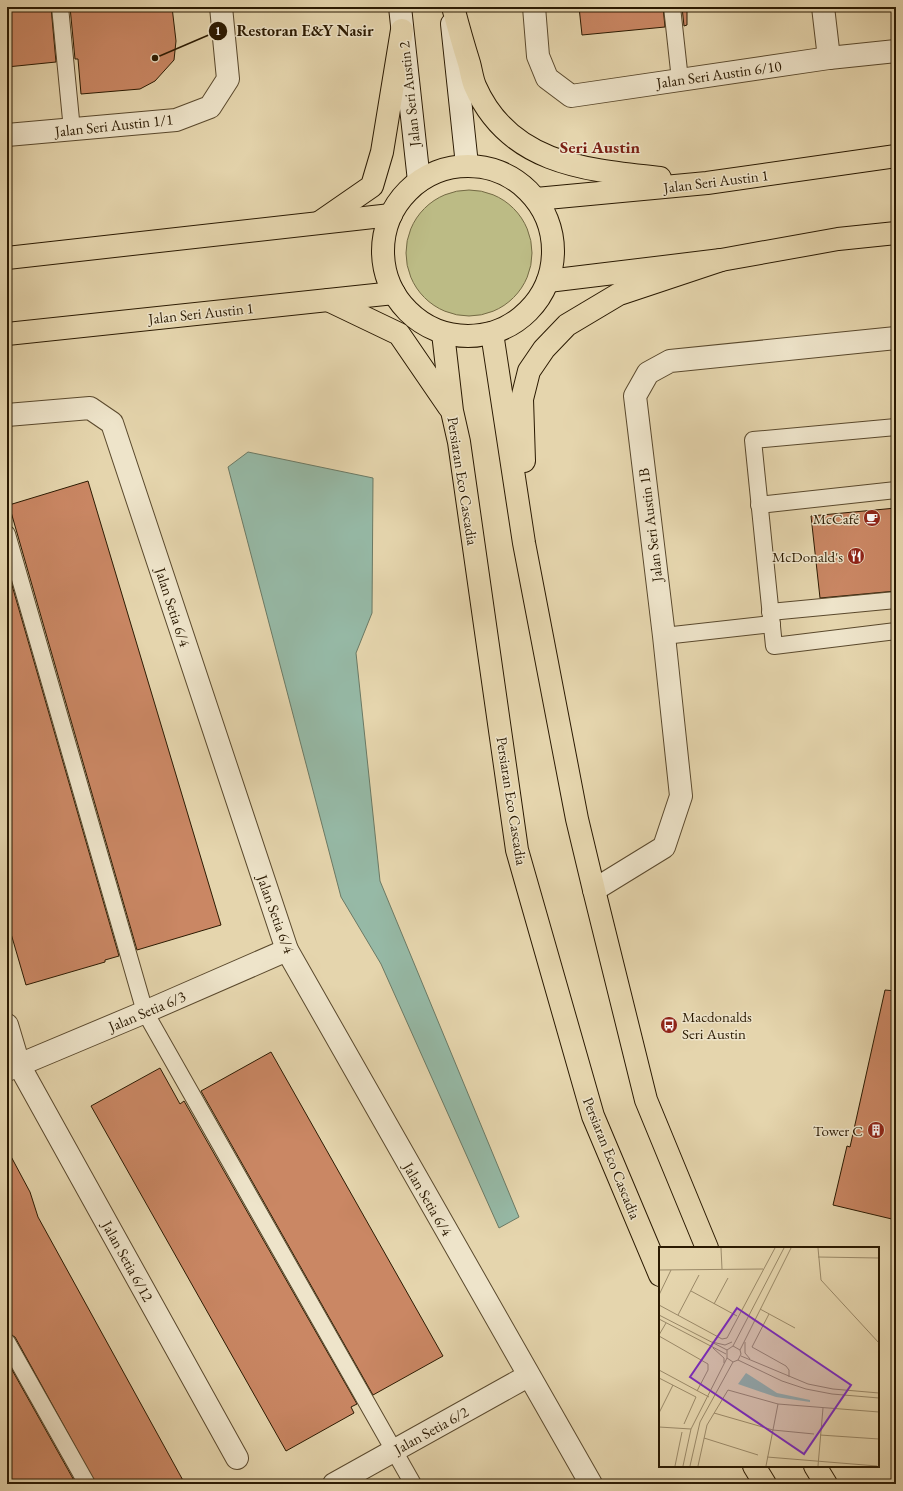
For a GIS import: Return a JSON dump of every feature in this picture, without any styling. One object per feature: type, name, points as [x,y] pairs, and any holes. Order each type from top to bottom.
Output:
[{"type":"main road","points":[[451,7],[475,86],[495,119],[521,143],[558,162],[584,168],[612,173],[707,184]]},
{"type":"main road","points":[[317,223],[372,186],[382,152],[402,30]]},
{"type":"main road","name":"Jalan Seri Austin 1","points":[[536,199],[707,184],[896,156]]},
{"type":"main road","points":[[467,165],[493,169],[517,181],[536,199],[549,225],[553,253],[548,281],[536,304],[516,322],[492,333],[467,337],[443,333],[424,324],[407,310],[394,293],[386,275],[383,255],[384,235],[390,215],[402,196],[419,181],[442,169],[467,165]]},
{"type":"main road","points":[[7,258],[390,215]]},
{"type":"main road","points":[[548,281],[721,260],[838,239],[896,233]]},
{"type":"main road","points":[[524,543],[522,399],[529,371],[544,349],[567,325],[619,294],[721,260]]},
{"type":"main road","name":"Jalan Seri Austin 1","points":[[7,334],[394,293]]},
{"type":"main road","points":[[328,300],[399,334],[452,412]]},
{"type":"main road","name":"Persiaran Eco Cascadia","points":[[443,333],[452,412],[459,442],[517,850],[593,1116],[659,1273]]},
{"type":"main road","points":[[492,333],[524,543],[578,819],[594,890],[646,1100],[707,1247]]},
{"type":"main road","points":[[755,1467],[764,1484]]},
{"type":"main road","points":[[817,1467],[826,1484]]},
{"type":"street","name":"Jalan Seri Austin 1/1","points":[[7,135],[176,120],[210,106],[228,79],[222,7]]},
{"type":"street","name":"Jalan Seri Austin 2","points":[[400,7],[419,181]]},
{"type":"street","points":[[451,7],[467,165]]},
{"type":"street","name":"Jalan Seri Austin 6/10","points":[[534,7],[538,56],[547,78],[571,96],[829,58],[896,51]]},
{"type":"street","points":[[823,7],[829,58]]},
{"type":"street","name":"Jalan Seri Austin 1B","points":[[594,890],[664,848],[681,796],[664,636],[635,396],[648,372],[670,361],[896,338]]},
{"type":"street","name":"Jalan Setia 6/4","points":[[7,415],[90,408],[112,423],[287,950],[590,1484]]},
{"type":"street","name":"Jalan Setia 6/3","points":[[13,1067],[146,1012],[287,950]]},
{"type":"street","name":"Jalan Setia 6/12","points":[[7,1025],[13,1067],[237,1458]]},
{"type":"street","name":"Jalan Setia 6/2","points":[[334,1484],[528,1376]]},
{"type":"lane","points":[[60,7],[72,130]]},
{"type":"lane","points":[[672,7],[680,80]]},
{"type":"lane","points":[[896,427],[753,440],[774,646],[896,631]]},
{"type":"lane","points":[[759,505],[896,490]]},
{"type":"lane","points":[[7,534],[146,1012],[413,1484]]},
{"type":"lane","points":[[664,636],[771,618],[896,600]]},
{"type":"lane","points":[[7,1342],[86,1484]]},
{"type":"shaded area","points":[[463,190],[475,190],[493,194],[514,208],[528,229],[532,253],[528,277],[514,298],[493,312],[475,316],[463,316],[445,312],[424,298],[410,277],[406,259],[406,247],[410,229],[424,208],[445,194]]},
{"type":"shaded area","points":[[248,452],[373,478],[372,613],[356,653],[380,881],[519,1217],[499,1228],[381,964],[341,897],[228,467]]},
{"type":"building","points":[[7,7],[51,7],[56,62],[7,67]]},
{"type":"building","points":[[70,7],[172,7],[176,41],[174,60],[155,81],[140,89],[81,94],[78,59],[75,59]]},
{"type":"building","points":[[579,7],[663,7],[665,27],[582,35]]},
{"type":"building","points":[[682,7],[687,7],[687,25],[684,26]]},
{"type":"building","points":[[88,481],[221,925],[137,950],[9,505]]},
{"type":"building","name":"McDonald's","points":[[896,508],[896,591],[820,598],[811,516]]},
{"type":"building","points":[[7,568],[119,956],[105,960],[105,962],[26,985],[7,920]]},
{"type":"building","name":"Tower C","points":[[885,990],[896,991],[896,1220],[833,1205],[847,1146],[850,1147]]},
{"type":"building","points":[[271,1052],[443,1356],[373,1395],[201,1091]]},
{"type":"building","points":[[160,1068],[180,1104],[184,1101],[357,1404],[351,1407],[354,1413],[286,1451],[91,1106]]},
{"type":"building","points":[[7,1149],[30,1192],[38,1217],[185,1484],[96,1484],[15,1337],[7,1333]]},
{"type":"building","points":[[7,1361],[76,1484],[7,1484]]},
{"type":"place","name":"Restoran E&Y Nasir","points":[[155,58]]},
{"type":"place","name":"McCafé","points":[[872,518]]},
{"type":"place","name":"McDonald's","points":[[856,556]]},
{"type":"place","name":"Macdonalds Seri Austin","points":[[669,1025]]},
{"type":"place","name":"Tower C","points":[[876,1130]]},
{"type":"district","name":"Seri Austin","points":[[600,147]]}]
